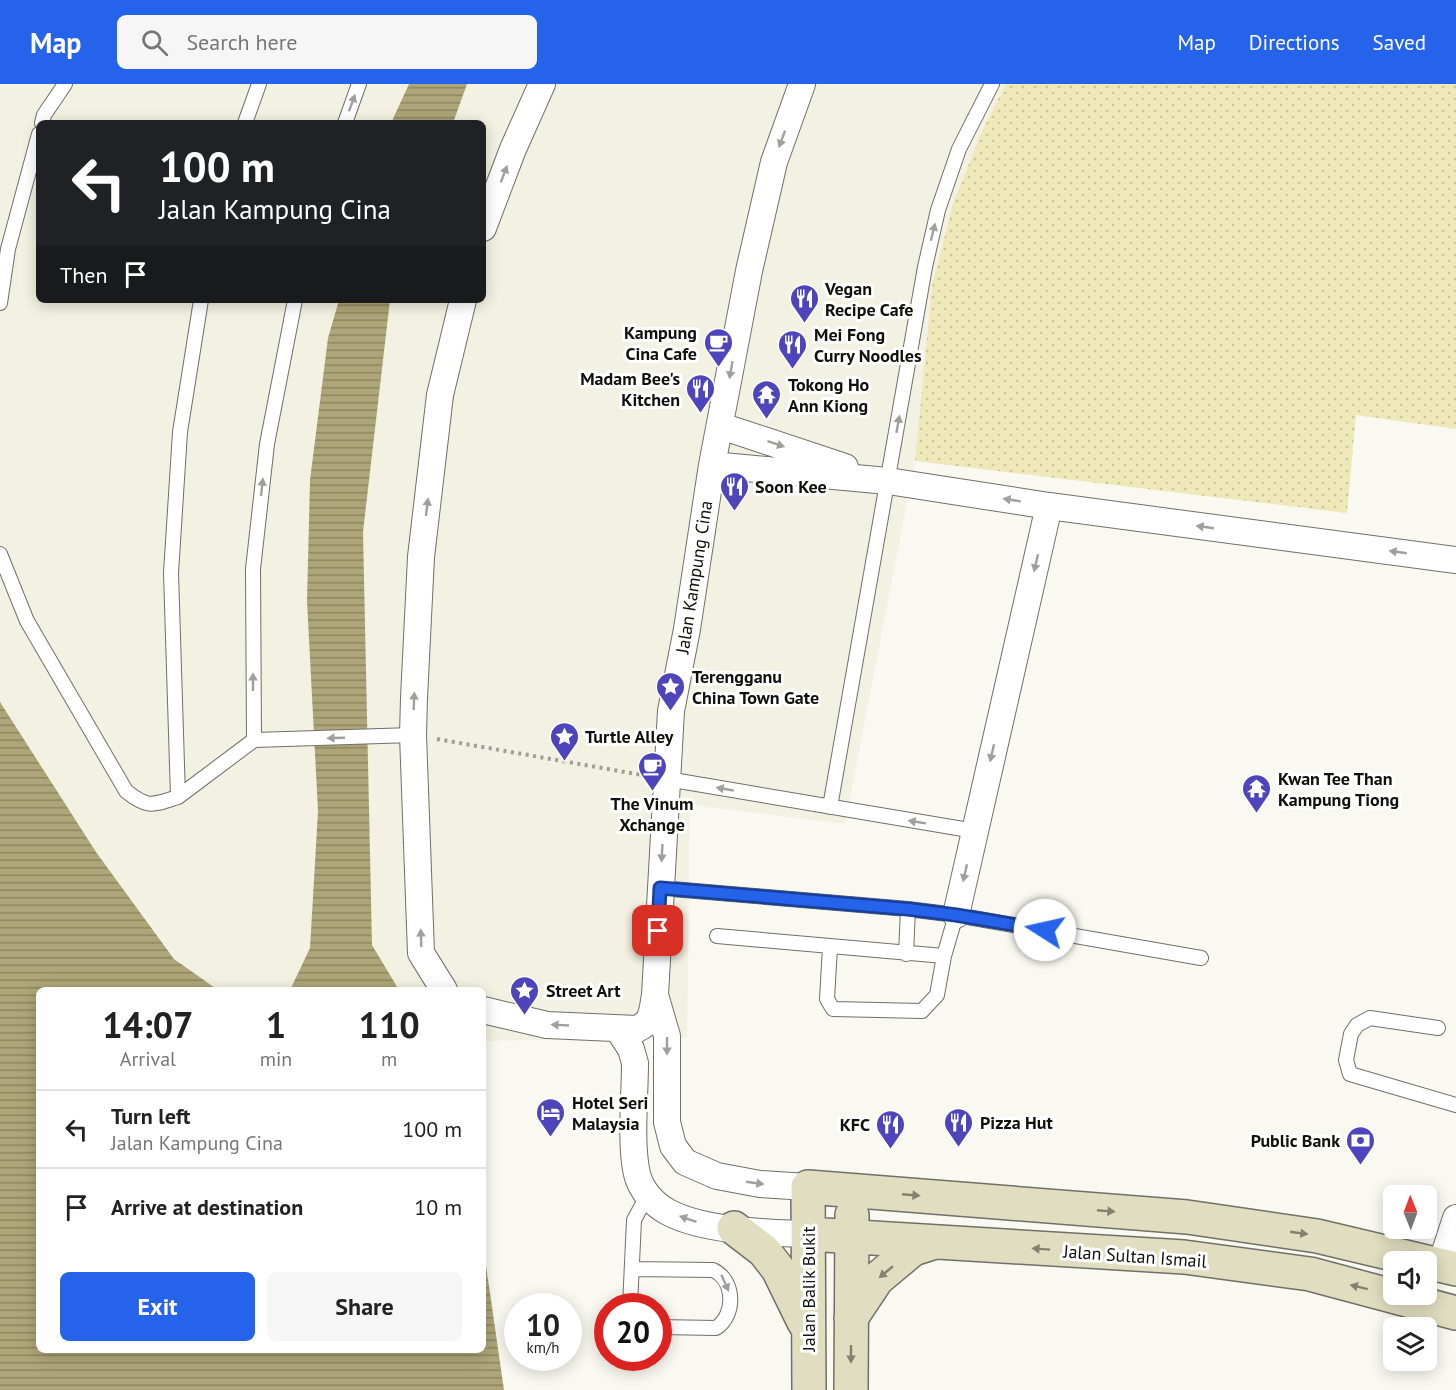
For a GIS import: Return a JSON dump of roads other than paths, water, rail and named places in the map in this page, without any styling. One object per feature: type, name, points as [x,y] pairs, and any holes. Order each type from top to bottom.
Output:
[{"type":"main road","points":[[808,1187],[1187,1217],[1317,1236],[1449,1267]]},
{"type":"main road","name":"Jalan Balik Bukit","points":[[808,1187],[809,1390]]},
{"type":"main road","points":[[851,1390],[853,1191]]},
{"type":"main road","points":[[734,1228],[764,1251],[778,1269],[792,1294],[808,1332]]},
{"type":"main road","name":"Jalan Sultan Ismail","points":[[808,1234],[1184,1257],[1310,1274],[1456,1313]]},
{"type":"main road","points":[[851,1318],[878,1279],[913,1249],[935,1242]]},
{"type":"street","points":[[486,220],[513,149],[542,84]]},
{"type":"street","name":"Jalan Kampung Cina","points":[[802,84],[774,162],[749,271],[712,465],[687,629],[671,711],[655,995],[667,1036],[667,1122],[673,1146],[685,1162],[717,1176],[760,1184],[808,1187]]},
{"type":"street","points":[[442,987],[421,953],[413,735],[421,556],[440,395],[462,303]]},
{"type":"street","points":[[721,426],[888,481]]},
{"type":"street","points":[[712,465],[888,481],[1049,506],[1456,560]]},
{"type":"street","points":[[956,915],[1049,506]]},
{"type":"street","points":[[486,1011],[547,1025],[637,1029],[647,1025],[655,995]]},
{"type":"street","points":[[618,1029],[631,1048],[635,1063],[635,1156],[638,1175],[647,1196],[667,1212],[698,1223],[808,1234]]},
{"type":"street","points":[[1449,1267],[1456,1218]]},
{"type":"lane","points":[[43,120],[65,84]]},
{"type":"lane","points":[[246,120],[259,84]]},
{"type":"lane","points":[[346,120],[359,84]]},
{"type":"lane","points":[[830,807],[925,267],[938,210],[959,149],[992,84]]},
{"type":"lane","points":[[0,303],[8,249],[36,145]]},
{"type":"lane","points":[[178,797],[171,573],[180,432],[201,303]]},
{"type":"lane","points":[[254,740],[253,569],[267,444],[294,303]]},
{"type":"lane","points":[[0,554],[27,621],[126,791],[136,799],[152,806],[178,797],[254,740],[413,735]]},
{"type":"lane","points":[[667,779],[975,831]]},
{"type":"lane","points":[[660,888],[956,915],[1201,958]]},
{"type":"lane","points":[[906,954],[908,909]]},
{"type":"lane","points":[[830,947],[827,999],[833,1009],[922,1011],[937,995],[944,956],[956,915]]},
{"type":"lane","points":[[717,936],[944,956]]},
{"type":"lane","points":[[1438,1028],[1370,1018],[1357,1025],[1351,1034],[1346,1060],[1350,1074],[1456,1105]]},
{"type":"lane","points":[[631,1293],[634,1220],[647,1196]]},
{"type":"lane","points":[[632,1269],[712,1270],[725,1279],[729,1288],[730,1308],[724,1323],[717,1328],[672,1327]]},
{"type":"place","name":"Vegan Recipe Cafe","points":[[804,324]]},
{"type":"place","name":"Kampung Cina Cafe","points":[[718,368]]},
{"type":"place","name":"Mei Fong Curry Noodles","points":[[793,370]]},
{"type":"place","name":"Madam Bee's Kitchen","points":[[701,414]]},
{"type":"place","name":"Tokong Ho Ann Kiong","points":[[767,420]]},
{"type":"place","name":"Soon Kee","points":[[734,512]]},
{"type":"place","name":"Terengganu China Town Gate","points":[[671,712]]},
{"type":"place","name":"Turtle Alley","points":[[564,762]]},
{"type":"place","name":"The Vinum Xchange","points":[[652,792]]},
{"type":"place","name":"Kwan Tee Than Kampung Tiong","points":[[1257,814]]},
{"type":"place","name":"Street Art","points":[[525,1016]]},
{"type":"place","name":"Hotel Seri Malaysia","points":[[551,1138]]},
{"type":"place","name":"Pizza Hut","points":[[959,1148]]},
{"type":"place","name":"KFC","points":[[891,1150]]},
{"type":"place","name":"Public Bank","points":[[1361,1166]]}]
